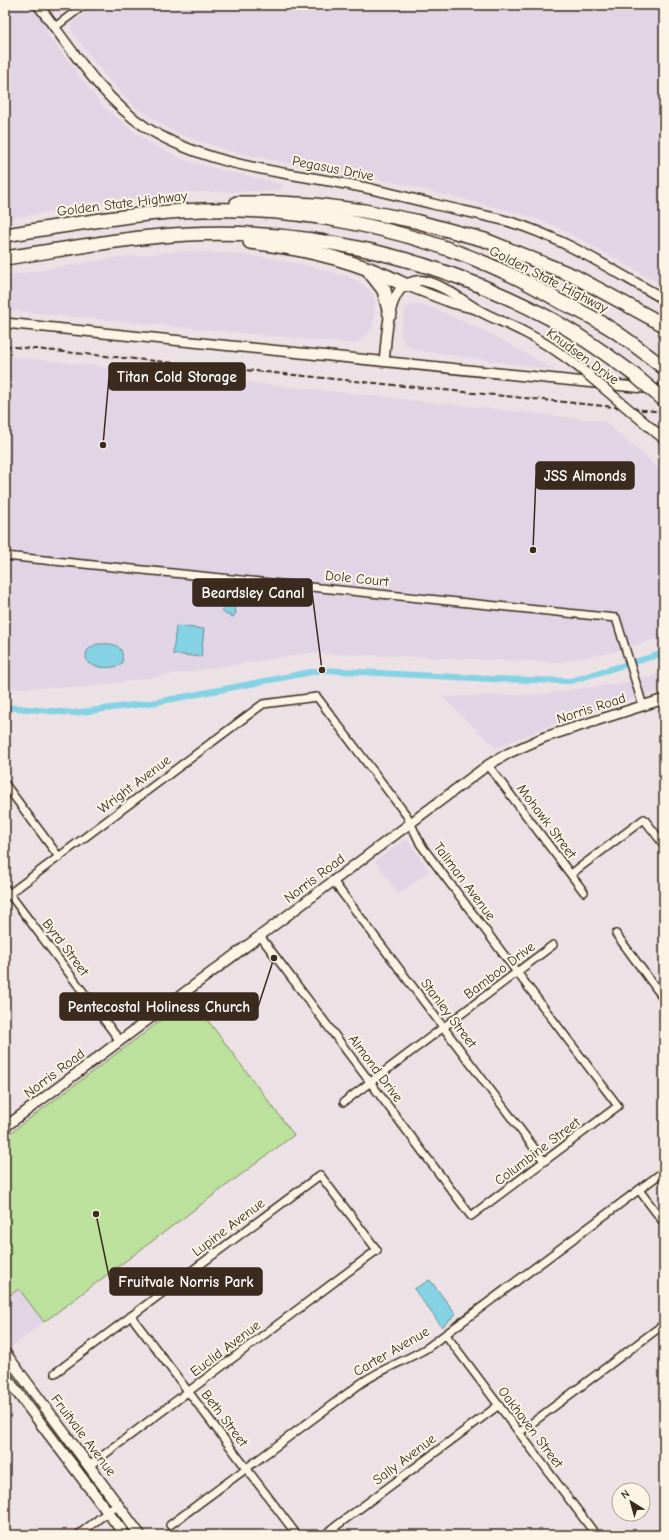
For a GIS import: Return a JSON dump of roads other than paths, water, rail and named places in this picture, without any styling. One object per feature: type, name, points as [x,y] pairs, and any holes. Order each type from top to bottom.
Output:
[{"type":"highway","points":[[182,211],[242,202],[279,202],[315,204],[364,211],[415,221],[485,240],[574,276],[664,325]]},
{"type":"highway","name":"Golden State Highway","points":[[5,235],[129,216],[182,211],[241,210],[318,217],[384,230],[443,248],[509,274],[605,325],[664,368]]},
{"type":"highway","points":[[5,258],[118,241],[189,234],[231,233],[276,235],[322,241],[368,250],[430,267],[481,285],[550,319],[586,340],[632,373],[664,400]]},
{"type":"highway","points":[[189,234],[276,245],[329,256],[405,285]]},
{"type":"highway","points":[[367,270],[378,280],[384,290],[390,314]]},
{"type":"main road","name":"Fruitvale Avenue","points":[[5,1353],[140,1535]]},
{"type":"main road","name":"Fruitvale Avenue","points":[[5,1376],[125,1535]]},
{"type":"street","name":"Pegasus Drive","points":[[38,5],[79,60],[111,98],[146,127],[175,144],[196,152],[236,163],[363,187],[526,227],[562,242],[664,299]]},
{"type":"street","points":[[55,27],[84,5]]},
{"type":"street","points":[[384,361],[390,314],[396,298],[405,285]]},
{"type":"street","name":"Knudsen Drive","points":[[405,285],[452,303],[477,309],[537,339],[580,368],[664,439]]},
{"type":"street","points":[[5,323],[664,390]]},
{"type":"street","name":"Dole Court","points":[[5,556],[616,618],[643,706]]},
{"type":"street","name":"Tallman Avenue","points":[[282,702],[317,697],[411,823],[421,845],[618,1106]]},
{"type":"street","name":"Norris Road","points":[[5,1127],[488,765],[509,753],[545,737],[664,699]]},
{"type":"street","name":"Wright Avenue","points":[[6,893],[59,857],[263,704],[282,702]]},
{"type":"street","name":"Mohawk Street","points":[[488,765],[584,892]]},
{"type":"street","points":[[5,784],[59,857]]},
{"type":"street","points":[[571,874],[644,819],[664,845]]},
{"type":"street","name":"Stanley Street","points":[[333,881],[544,1161]]},
{"type":"street","name":"Byrd Street","points":[[6,893],[120,1041]]},
{"type":"street","points":[[616,934],[664,999]]},
{"type":"street","name":"Almond Drive","points":[[260,936],[471,1216]]},
{"type":"street","name":"Bamboo Drive","points":[[344,1102],[553,945]]},
{"type":"street","points":[[656,988],[664,982]]},
{"type":"street","name":"Columbine Street","points":[[471,1216],[618,1106]]},
{"type":"street","name":"Carter Avenue","points":[[170,1525],[360,1384],[386,1368],[413,1356],[446,1335],[664,1171]]},
{"type":"street","name":"Euclid Avenue","points":[[89,1466],[377,1250],[320,1175]]},
{"type":"street","name":"Lupine Avenue","points":[[55,1373],[320,1175]]},
{"type":"street","points":[[639,1190],[664,1223]]},
{"type":"street","name":"Beth Street","points":[[131,1316],[297,1535]]},
{"type":"street","points":[[520,1432],[664,1324]]},
{"type":"street","name":"Oakhaven Street","points":[[446,1335],[596,1535]]},
{"type":"street","name":"Sally Avenue","points":[[324,1535],[499,1405]]},
{"type":"street","points":[[78,1535],[118,1504]]},
{"type":"water","points":[[229,602],[234,603],[236,613],[233,617],[225,614],[222,610]]},
{"type":"water","points":[[176,626],[204,629],[201,657],[173,654]]},
{"type":"water","points":[[98,644],[108,644],[120,648],[122,652],[122,663],[115,667],[105,668],[88,663],[86,656],[87,651]]},
{"type":"water","points":[[430,1280],[456,1314],[442,1327],[414,1289]]},
{"type":"waterway","points":[[5,707],[74,713],[157,702],[322,670],[492,679],[571,681],[664,653]]},
{"type":"railway","points":[[5,346],[664,412]]},
{"type":"place","name":"Titan Cold Storage","points":[[103,445]]},
{"type":"place","name":"JSS Almonds","points":[[533,550]]},
{"type":"place","name":"Beardsley Canal","points":[[322,670]]},
{"type":"place","name":"Pentecostal Holiness Church","points":[[274,958]]},
{"type":"place","name":"Fruitvale Norris Park","points":[[96,1214]]}]
